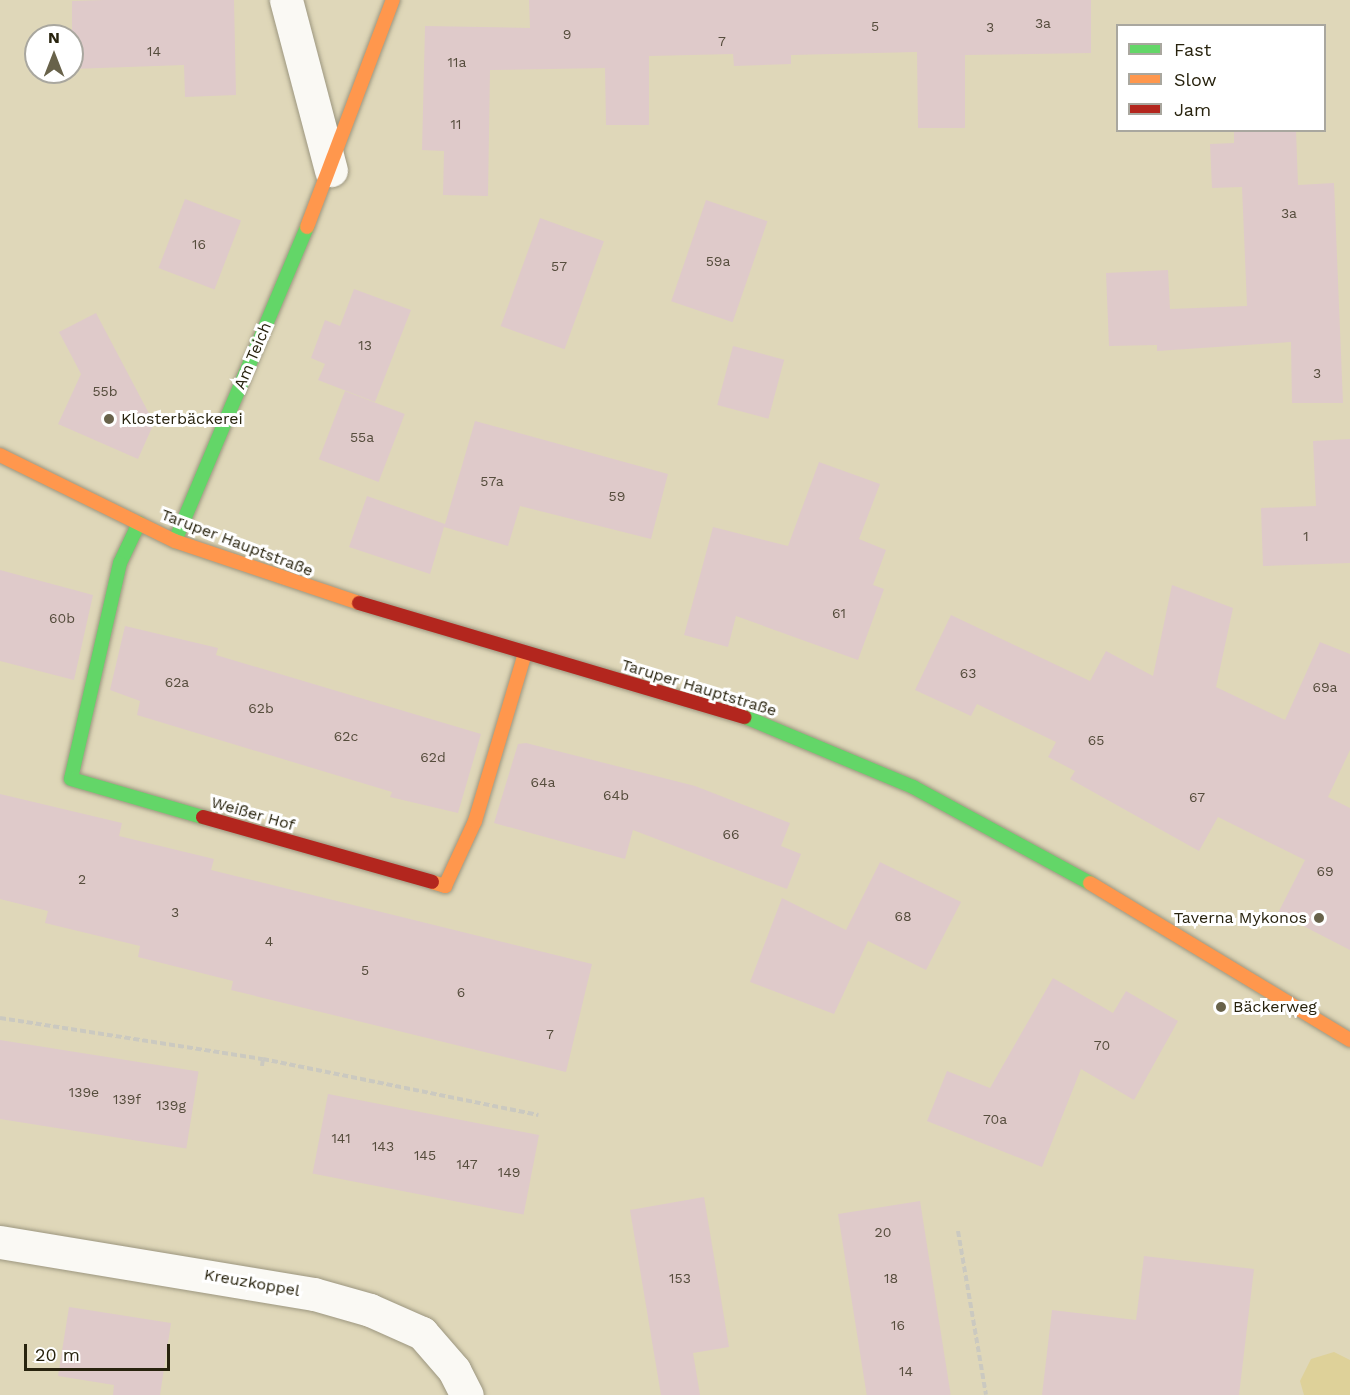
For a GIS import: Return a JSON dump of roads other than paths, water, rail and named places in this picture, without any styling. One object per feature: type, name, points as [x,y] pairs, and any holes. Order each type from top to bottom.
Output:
[{"type":"street","points":[[286,0],[331,171]]},
{"type":"street","name":"Am Teich","points":[[176,541],[331,171],[393,0]]},
{"type":"street","name":"Taruper Hauptstraße","points":[[0,455],[176,541],[325,593],[758,721],[912,788],[1077,876],[1350,1040]]},
{"type":"street","name":"Weißer Hof","points":[[139,523],[120,563],[71,779],[445,886],[475,821],[525,653]]},
{"type":"street","name":"Kreuzkoppel","points":[[0,1242],[314,1294],[370,1310],[422,1333],[454,1370],[467,1395]]},
{"type":"place","name":"Klosterbäckerei","points":[[109,419]]},
{"type":"place","name":"Taverna Mykonos","points":[[1319,918]]},
{"type":"place","name":"Bäckerweg","points":[[1221,1007]]}]
